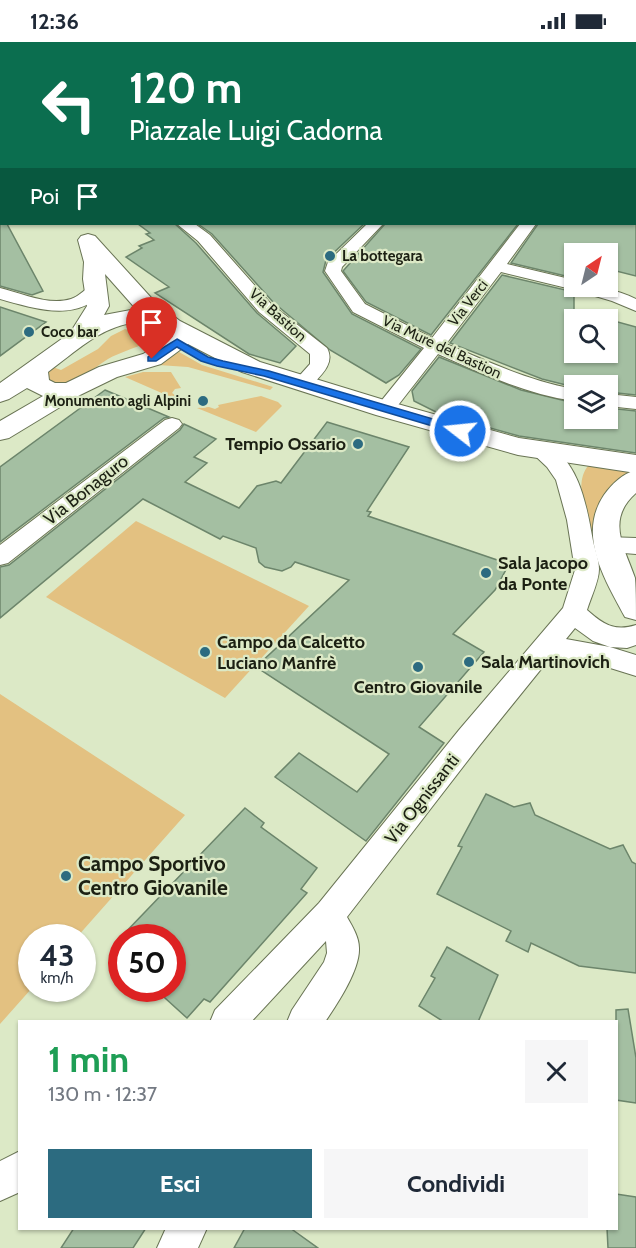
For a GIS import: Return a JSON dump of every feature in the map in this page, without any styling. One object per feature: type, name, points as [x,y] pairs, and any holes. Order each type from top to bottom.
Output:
[{"type":"main road","points":[[80,225],[111,289],[107,320]]},
{"type":"main road","points":[[80,336],[98,306],[93,253]]},
{"type":"main road","points":[[93,253],[175,334],[205,359],[242,370],[266,373],[484,437],[540,450],[636,464]]},
{"type":"main road","points":[[0,394],[80,336],[107,320],[129,315],[150,317],[175,334]]},
{"type":"main road","points":[[0,432],[71,390],[108,372],[152,359],[175,334]]},
{"type":"main road","points":[[36,370],[36,383],[43,388],[71,390]]},
{"type":"street","name":"Via Bastion","points":[[186,225],[204,238],[265,308],[320,352],[319,365],[302,384]]},
{"type":"street","name":"Via Mure del Bastion","points":[[374,225],[334,266],[333,271],[359,308],[435,346],[513,380],[564,393]]},
{"type":"street","name":"Via Verci","points":[[385,409],[527,225]]},
{"type":"street","points":[[496,266],[564,283]]},
{"type":"street","points":[[0,293],[35,303],[69,306],[82,302],[95,290]]},
{"type":"street","points":[[618,297],[636,306]]},
{"type":"street","points":[[618,401],[636,403]]},
{"type":"street","name":"Via Bonaguro","points":[[0,557],[172,424]]},
{"type":"street","points":[[540,450],[555,462],[567,479],[578,520],[596,552],[636,609]]},
{"type":"street","points":[[596,552],[604,529],[605,515],[611,504],[624,487],[636,479]]},
{"type":"street","points":[[596,552],[636,546]]},
{"type":"street","name":"Via Ognissanti","points":[[229,1020],[330,914],[574,612],[587,570],[596,552]]},
{"type":"street","points":[[574,612],[608,638],[624,639],[636,635]]},
{"type":"street","points":[[545,648],[585,650],[606,654],[636,666]]},
{"type":"street","points":[[305,1020],[330,984],[344,947],[330,914]]},
{"type":"street","points":[[0,1182],[18,1171]]},
{"type":"street","points":[[177,1248],[187,1230]]},
{"type":"shaded area","points":[[125,329],[145,334],[148,338],[147,342],[113,357],[71,382],[63,384],[46,380],[44,373],[50,366],[61,370],[98,349],[111,336]]},
{"type":"shaded area","points":[[179,352],[202,365],[273,387],[270,390],[188,367],[158,365]]},
{"type":"shaded area","points":[[143,372],[171,372],[181,388],[175,389],[172,393],[182,400],[125,377]]},
{"type":"shaded area","points":[[261,396],[278,402],[282,406],[256,432],[197,408],[215,409],[219,407],[218,405]]},
{"type":"shaded area","points":[[589,465],[630,468],[600,501],[592,534],[581,489],[584,472]]},
{"type":"shaded area","name":"Campo da Calcetto Luciano Manfrè","points":[[136,521],[309,606],[225,698],[46,597]]},
{"type":"shaded area","name":"Campo Sportivo Centro Giovanile","points":[[0,694],[185,815],[89,924],[18,924],[20,1002],[0,1024]]},
{"type":"building","points":[[0,225],[8,225],[43,291],[32,295],[0,286]]},
{"type":"building","points":[[139,225],[176,225],[196,243],[257,313],[296,346],[280,363],[249,354],[155,293],[169,287],[126,257],[142,248],[139,246],[154,240],[146,234],[150,233]]},
{"type":"building","points":[[199,225],[363,225],[326,260],[323,272],[352,314],[421,349],[399,375],[386,383],[330,350],[273,302],[212,234]]},
{"type":"building","points":[[384,225],[517,225],[431,335],[366,302],[343,271]]},
{"type":"building","points":[[537,225],[636,225],[636,276],[618,272],[618,243],[564,243],[564,276],[511,263]]},
{"type":"building","points":[[502,275],[564,290],[564,297],[574,297],[574,309],[564,309],[564,363],[618,363],[618,322],[636,327],[636,395],[618,393],[618,375],[564,375],[564,384],[542,379],[450,343]]},
{"type":"building","points":[[0,307],[46,322],[0,356]]},
{"type":"building","points":[[439,357],[521,390],[564,401],[564,429],[618,429],[618,409],[636,411],[636,453],[519,436],[440,414],[414,401],[412,391]]},
{"type":"building","points":[[105,390],[169,417],[164,418],[0,542],[0,467]]},
{"type":"building","points":[[327,422],[409,447],[367,511],[371,512],[368,516],[509,564],[495,590],[453,634],[484,652],[419,727],[444,743],[366,841],[275,777],[299,753],[357,792],[389,754],[256,667],[349,580],[295,562],[291,567],[282,571],[265,567],[259,562],[256,548],[223,536],[220,539],[143,499],[0,618],[0,567],[9,565],[180,430],[184,424],[216,439],[194,457],[207,463],[185,482],[239,508],[257,486],[276,481],[281,483]]},
{"type":"building","points":[[486,794],[514,807],[530,803],[535,815],[610,849],[623,845],[632,862],[636,864],[636,973],[579,966],[531,943],[528,952],[506,941],[511,931],[437,894],[462,847],[458,846]]},
{"type":"building","points":[[245,808],[264,823],[261,827],[317,868],[301,889],[307,893],[210,1002],[204,999],[187,1018],[169,1002],[186,1002],[186,924],[133,924]]},
{"type":"building","points":[[447,947],[498,975],[479,1020],[441,1020],[419,1006],[435,978],[431,976]]},
{"type":"building","points":[[628,1009],[636,1058],[636,1103],[618,1100],[616,1010]]},
{"type":"building","points":[[618,1194],[636,1197],[636,1248],[608,1248],[607,1230],[618,1230]]},
{"type":"building","points":[[73,1230],[145,1230],[133,1248],[61,1248]]},
{"type":"building","points":[[244,1230],[293,1230],[318,1248],[234,1248]]},
{"type":"place","name":"La bottegara","points":[[330,256]]},
{"type":"place","name":"Coco bar","points":[[29,332]]},
{"type":"place","name":"Monumento agli Alpini","points":[[203,401]]},
{"type":"place","name":"Tempio Ossario","points":[[358,444]]},
{"type":"place","name":"Sala Jacopo da Ponte","points":[[486,573]]},
{"type":"place","name":"Campo da Calcetto Luciano Manfrè","points":[[205,652]]},
{"type":"place","name":"Sala Martinovich","points":[[469,662]]},
{"type":"place","name":"Centro Giovanile","points":[[418,667]]},
{"type":"place","name":"Campo Sportivo Centro Giovanile","points":[[66,876]]},
{"type":"route","points":[[152,359],[177,342],[205,359],[220,364],[266,373],[460,431]]}]
